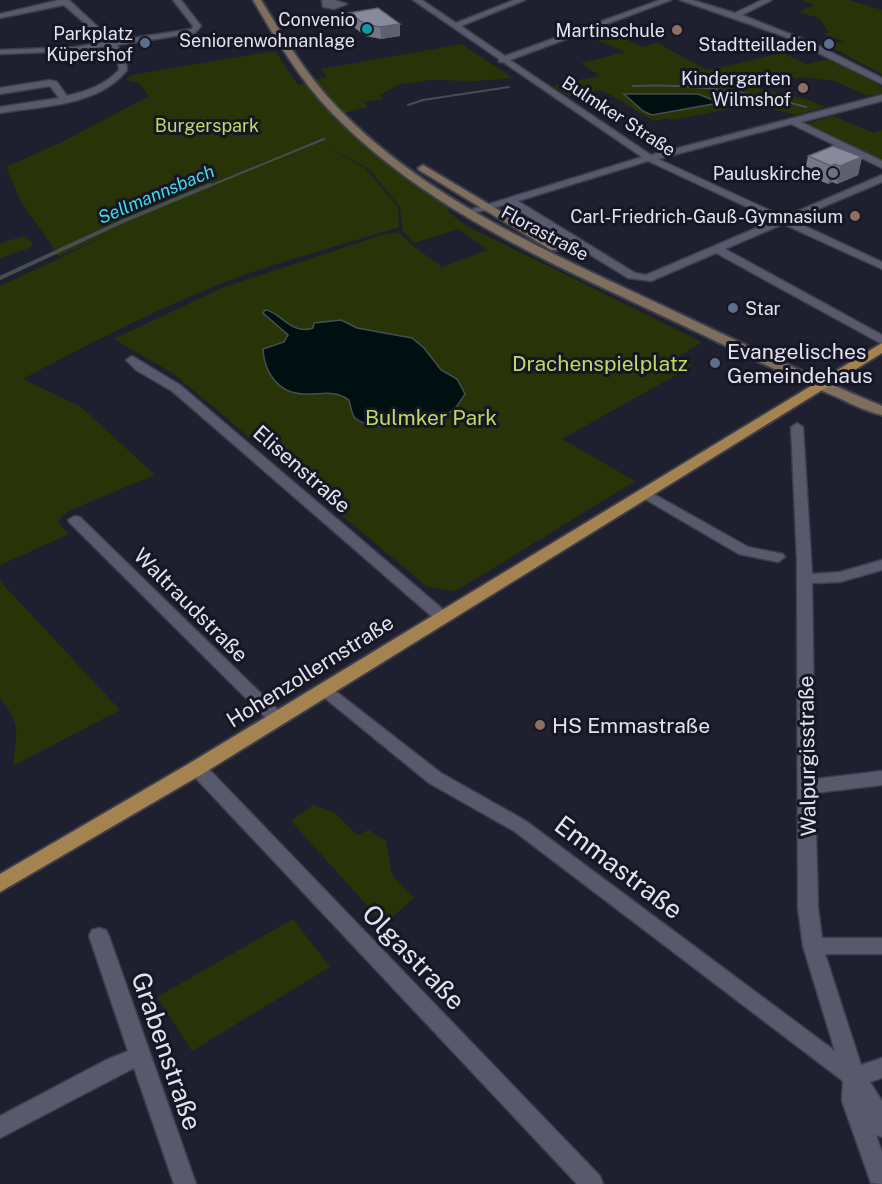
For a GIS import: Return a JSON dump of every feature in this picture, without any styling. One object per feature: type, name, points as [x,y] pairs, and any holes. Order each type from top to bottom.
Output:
[{"type":"main road","name":"Florastraße","points":[[257,0],[294,62],[336,111],[391,159],[470,213],[564,264],[826,381],[882,400]]},
{"type":"main road","name":"Florastraße","points":[[268,0],[311,69],[347,109],[402,154],[486,208],[588,265],[826,381],[882,411]]},
{"type":"main road","name":"Hohenzollernstraße","points":[[0,884],[277,719],[882,346]]},
{"type":"street","points":[[0,52],[63,50],[195,31],[197,26],[177,0]]},
{"type":"street","name":"Bulmker Straße","points":[[417,0],[502,60],[651,159],[882,266]]},
{"type":"street","points":[[454,26],[521,0]]},
{"type":"street","points":[[502,60],[667,0]]},
{"type":"street","points":[[684,0],[737,15],[816,46],[882,81]]},
{"type":"street","points":[[737,15],[768,0]]},
{"type":"street","points":[[0,16],[64,1],[112,44],[123,62],[123,70],[117,78],[99,89],[64,99],[0,110]]},
{"type":"street","points":[[0,91],[50,83],[54,84],[64,99]]},
{"type":"street","points":[[470,213],[651,159],[882,98]]},
{"type":"street","points":[[794,122],[882,165]]},
{"type":"street","points":[[718,250],[882,178]]},
{"type":"street","name":"Florastraße","points":[[510,201],[632,276],[642,279],[653,278],[718,250]]},
{"type":"street","points":[[718,250],[882,340]]},
{"type":"street","name":"Elisenstraße","points":[[132,360],[176,388],[441,616]]},
{"type":"street","name":"Walpurgisstraße","points":[[797,427],[804,579],[808,908],[813,946],[854,1077],[854,1101],[882,1183]]},
{"type":"street","points":[[643,492],[744,551],[778,557]]},
{"type":"street","name":"Waltraudstraße","points":[[75,520],[277,719]]},
{"type":"street","points":[[804,579],[840,577],[882,565]]},
{"type":"street","name":"Emmastraße","points":[[323,690],[435,778],[520,826],[854,1077]]},
{"type":"street","name":"Olgastraße","points":[[196,768],[592,1184]]},
{"type":"street","points":[[808,788],[882,778]]},
{"type":"street","name":"Grabenstraße","points":[[99,936],[185,1184]]},
{"type":"street","points":[[813,946],[882,946]]},
{"type":"street","points":[[0,1128],[113,1067],[140,1056]]},
{"type":"street","points":[[854,1077],[882,1068]]},
{"type":"street","name":"Walpurgisstraße","points":[[854,1077],[876,1106],[882,1127]]},
{"type":"green space","points":[[801,0],[849,0],[882,10],[882,74],[829,46],[843,41],[823,34],[829,32],[819,18],[798,12],[814,5]]},
{"type":"green space","points":[[598,29],[620,36],[642,47],[657,43],[708,70],[782,53],[807,64],[833,58],[882,87],[882,93],[867,96],[835,81],[803,77],[797,79],[788,76],[801,70],[753,87],[809,100],[826,107],[796,115],[753,104],[673,120],[669,118],[653,121],[606,92],[599,90],[569,96],[553,86],[600,76],[581,63],[626,52],[584,35]]},
{"type":"green space","points":[[462,44],[513,78],[477,81],[430,80],[400,84],[380,95],[383,99],[364,102],[368,107],[331,116],[392,168],[449,206],[448,212],[467,226],[702,342],[678,357],[692,366],[562,439],[635,481],[456,591],[426,586],[174,374],[114,339],[224,287],[382,235],[398,232],[442,267],[488,250],[458,229],[414,243],[403,231],[400,207],[369,169],[323,145],[366,169],[398,207],[399,227],[225,282],[137,320],[23,379],[81,407],[155,475],[75,508],[63,515],[58,522],[69,534],[0,565],[0,286],[113,233],[59,256],[20,200],[6,167],[64,141],[149,96],[139,83],[125,80],[131,75],[275,51],[298,85],[327,77],[321,69]]},
{"type":"green space","points":[[833,116],[874,133],[882,130],[882,161],[805,124]]},
{"type":"green space","points":[[25,236],[33,244],[29,248],[0,258],[0,243]]},
{"type":"green space","points":[[0,581],[120,710],[13,766],[15,723],[0,699]]},
{"type":"green space","points":[[313,805],[335,813],[357,835],[369,830],[386,841],[392,875],[414,898],[384,924],[291,821]]},
{"type":"green space","points":[[293,919],[330,967],[192,1051],[157,997]]},
{"type":"shaded area","points":[[624,94],[698,94],[713,100],[713,104],[652,115],[643,111]]},
{"type":"shaded area","points":[[265,310],[298,329],[313,328],[314,323],[341,320],[357,328],[412,338],[424,348],[441,370],[457,379],[465,394],[454,409],[433,420],[390,427],[364,423],[355,418],[349,400],[343,397],[333,394],[294,393],[286,390],[274,380],[266,366],[263,349],[284,342],[288,335],[263,313]]},
{"type":"building","points":[[378,8],[400,24],[380,27],[365,24],[349,13]]},
{"type":"building","points":[[833,146],[862,157],[840,166],[835,164],[831,166],[808,156]]},
{"type":"waterway","name":"Sellmannsbach","points":[[633,86],[720,89],[806,107]]},
{"type":"waterway","name":"Sellmannsbach","points":[[408,105],[423,100],[509,87]]},
{"type":"waterway","name":"Sellmannsbach","points":[[207,187],[324,139]]},
{"type":"waterway","name":"Sellmannsbach","points":[[0,278],[121,222],[210,185]]},
{"type":"place","name":"Convenio Seniorenwohnanlage","points":[[367,29]]},
{"type":"place","name":"Martinschule","points":[[677,30]]},
{"type":"place","name":"Parkplatz Küpershof","points":[[145,43]]},
{"type":"place","name":"Stadtteilladen","points":[[829,44]]},
{"type":"place","name":"Kindergarten Wilmshof","points":[[803,88]]},
{"type":"place","name":"Pauluskirche","points":[[833,173]]},
{"type":"place","name":"Carl-Friedrich-Gauß-Gymnasium","points":[[855,216]]},
{"type":"place","name":"Star","points":[[733,308]]},
{"type":"place","name":"Evangelisches Gemeindehaus","points":[[715,363]]},
{"type":"place","name":"HS Emmastraße","points":[[540,725]]},
{"type":"park label","name":"Burgerspark","points":[[207,125]]},
{"type":"park label","name":"Drachenspielplatz","points":[[600,363]]},
{"type":"park label","name":"Bulmker Park","points":[[431,417]]}]
